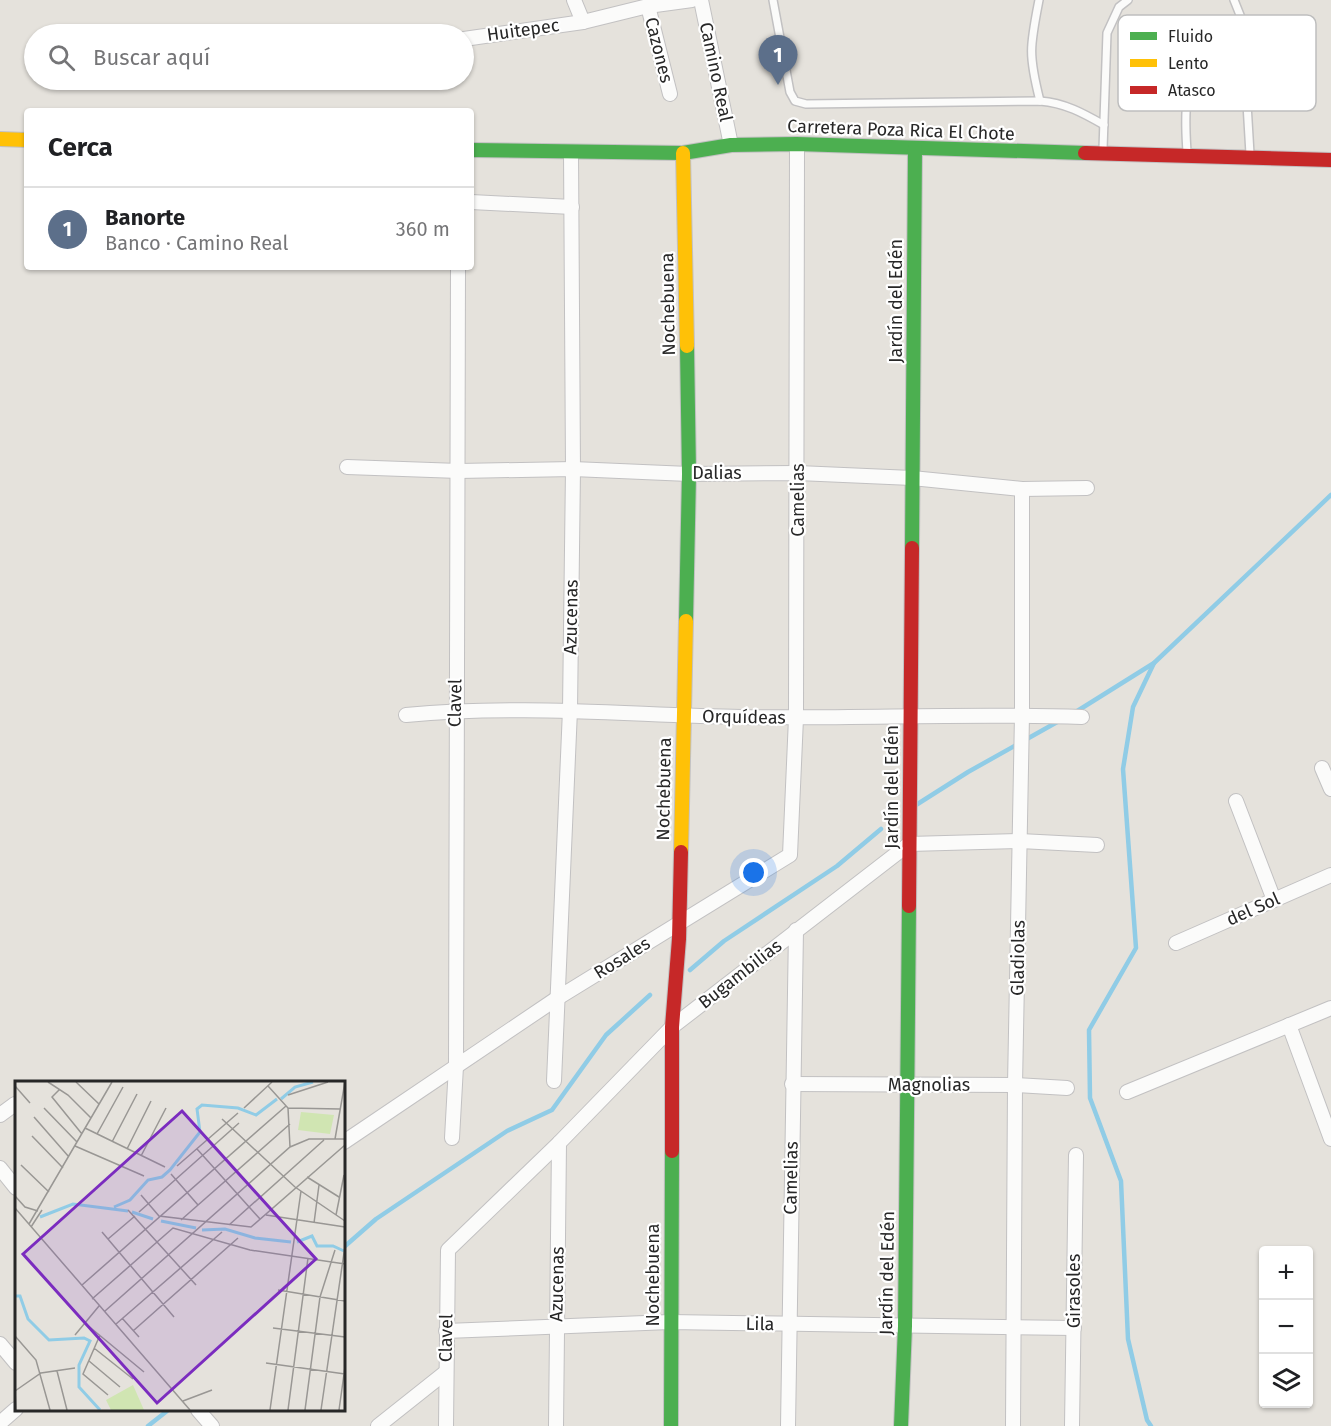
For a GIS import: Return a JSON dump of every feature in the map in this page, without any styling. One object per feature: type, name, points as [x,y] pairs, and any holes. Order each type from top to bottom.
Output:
[{"type":"street","points":[[574,0],[583,22]]},
{"type":"street","name":"Huitepec","points":[[474,38],[583,22],[648,6],[692,0]]},
{"type":"street","name":"Camino Real","points":[[701,0],[731,145]]},
{"type":"street","name":"Cazones","points":[[648,6],[670,94]]},
{"type":"street","points":[[0,140],[24,140]]},
{"type":"street","name":"Carretera Poza Rica El Chote","points":[[474,150],[684,153],[731,145],[797,144],[1331,160]]},
{"type":"street","name":"Camelias","points":[[790,855],[796,718],[797,144]]},
{"type":"street","name":"Jardín del Edén","points":[[901,1426],[905,1326],[915,148]]},
{"type":"street","name":"Azucenas","points":[[554,1081],[570,710],[573,469],[571,152]]},
{"type":"street","name":"Nochebuena","points":[[671,1426],[672,1027],[680,921],[689,474],[684,153]]},
{"type":"street","points":[[474,202],[572,207]]},
{"type":"street","name":"Clavel","points":[[452,1138],[456,1066],[455,710],[459,471],[458,270]]},
{"type":"street","name":"Dalias","points":[[347,467],[459,471],[573,469],[689,474],[798,473],[912,478],[1022,489],[1087,488]]},
{"type":"street","name":"Gladiolas","points":[[1013,1426],[1015,1085],[1022,720],[1022,489]]},
{"type":"street","name":"Orquídeas","points":[[406,715],[455,710],[570,710],[683,716],[796,718],[910,716],[1022,720],[1082,717]]},
{"type":"street","points":[[1322,768],[1331,789]]},
{"type":"street","points":[[1236,801],[1274,900]]},
{"type":"street","points":[[909,843],[1020,841],[1097,845]]},
{"type":"street","name":"Bugambilias","points":[[448,1250],[559,1143],[672,1027],[909,843]]},
{"type":"street","name":"Rosales","points":[[345,1141],[556,999],[790,855]]},
{"type":"street","name":"del Sol","points":[[1176,942],[1331,875]]},
{"type":"street","name":"Camelias","points":[[788,1426],[796,930]]},
{"type":"street","points":[[1126,1092],[1331,1008]]},
{"type":"street","points":[[1289,1026],[1331,1139]]},
{"type":"street","name":"Magnolias","points":[[792,1084],[1015,1085],[1067,1088]]},
{"type":"street","points":[[0,1115],[15,1104]]},
{"type":"street","name":"Azucenas","points":[[556,1426],[559,1143]]},
{"type":"street","name":"Girasoles","points":[[1072,1426],[1076,1155]]},
{"type":"street","points":[[0,1168],[15,1187]]},
{"type":"street","name":"Clavel","points":[[446,1426],[448,1250]]},
{"type":"street","name":"Lila","points":[[446,1331],[670,1322],[1074,1328]]},
{"type":"street","points":[[0,1344],[15,1362]]},
{"type":"street","points":[[378,1426],[446,1372]]},
{"type":"street","points":[[0,1423],[15,1410]]},
{"type":"street","points":[[199,1411],[212,1426]]},
{"type":"lane","points":[[773,0],[790,92],[795,101],[806,104],[1040,101],[1059,103],[1077,109],[1104,125]]},
{"type":"lane","points":[[1039,0],[1030,48],[1030,65],[1040,101]]},
{"type":"lane","points":[[1103,154],[1107,33],[1119,7],[1128,0]]},
{"type":"lane","points":[[1234,0],[1240,15]]},
{"type":"lane","points":[[1186,111],[1187,157]]},
{"type":"lane","points":[[1247,111],[1250,159]]},
{"type":"waterway","points":[[1074,713],[1154,663],[1331,495]]},
{"type":"waterway","points":[[1151,1426],[1147,1420],[1128,1339],[1121,1181],[1090,1098],[1089,1030],[1136,948],[1123,769],[1133,707],[1154,663]]},
{"type":"waterway","points":[[916,805],[968,772],[1059,721]]},
{"type":"waterway","points":[[690,970],[724,941],[837,866],[881,829]]},
{"type":"waterway","points":[[345,1246],[376,1219],[507,1131],[552,1110],[606,1035],[650,995]]},
{"type":"waterway","points":[[148,1426],[167,1411]]},
{"type":"traffic: fast","points":[[474,150],[683,153],[731,145],[797,144],[1085,153]]},
{"type":"traffic: fast","points":[[912,548],[915,148]]},
{"type":"traffic: fast","points":[[686,621],[689,474],[687,346]]},
{"type":"traffic: fast","points":[[901,1426],[905,1326],[909,906]]},
{"type":"traffic: fast","points":[[671,1426],[672,1151]]},
{"type":"traffic: slow","points":[[0,139],[24,140]]},
{"type":"traffic: slow","points":[[683,153],[687,346]]},
{"type":"traffic: slow","points":[[681,852],[686,621]]},
{"type":"traffic: jam","points":[[1085,153],[1331,160]]},
{"type":"traffic: jam","points":[[909,906],[912,548]]},
{"type":"traffic: jam","points":[[672,1151],[672,1027],[679,939],[681,852]]},
{"type":"place","name":"Banorte","points":[[778,85]]}]
